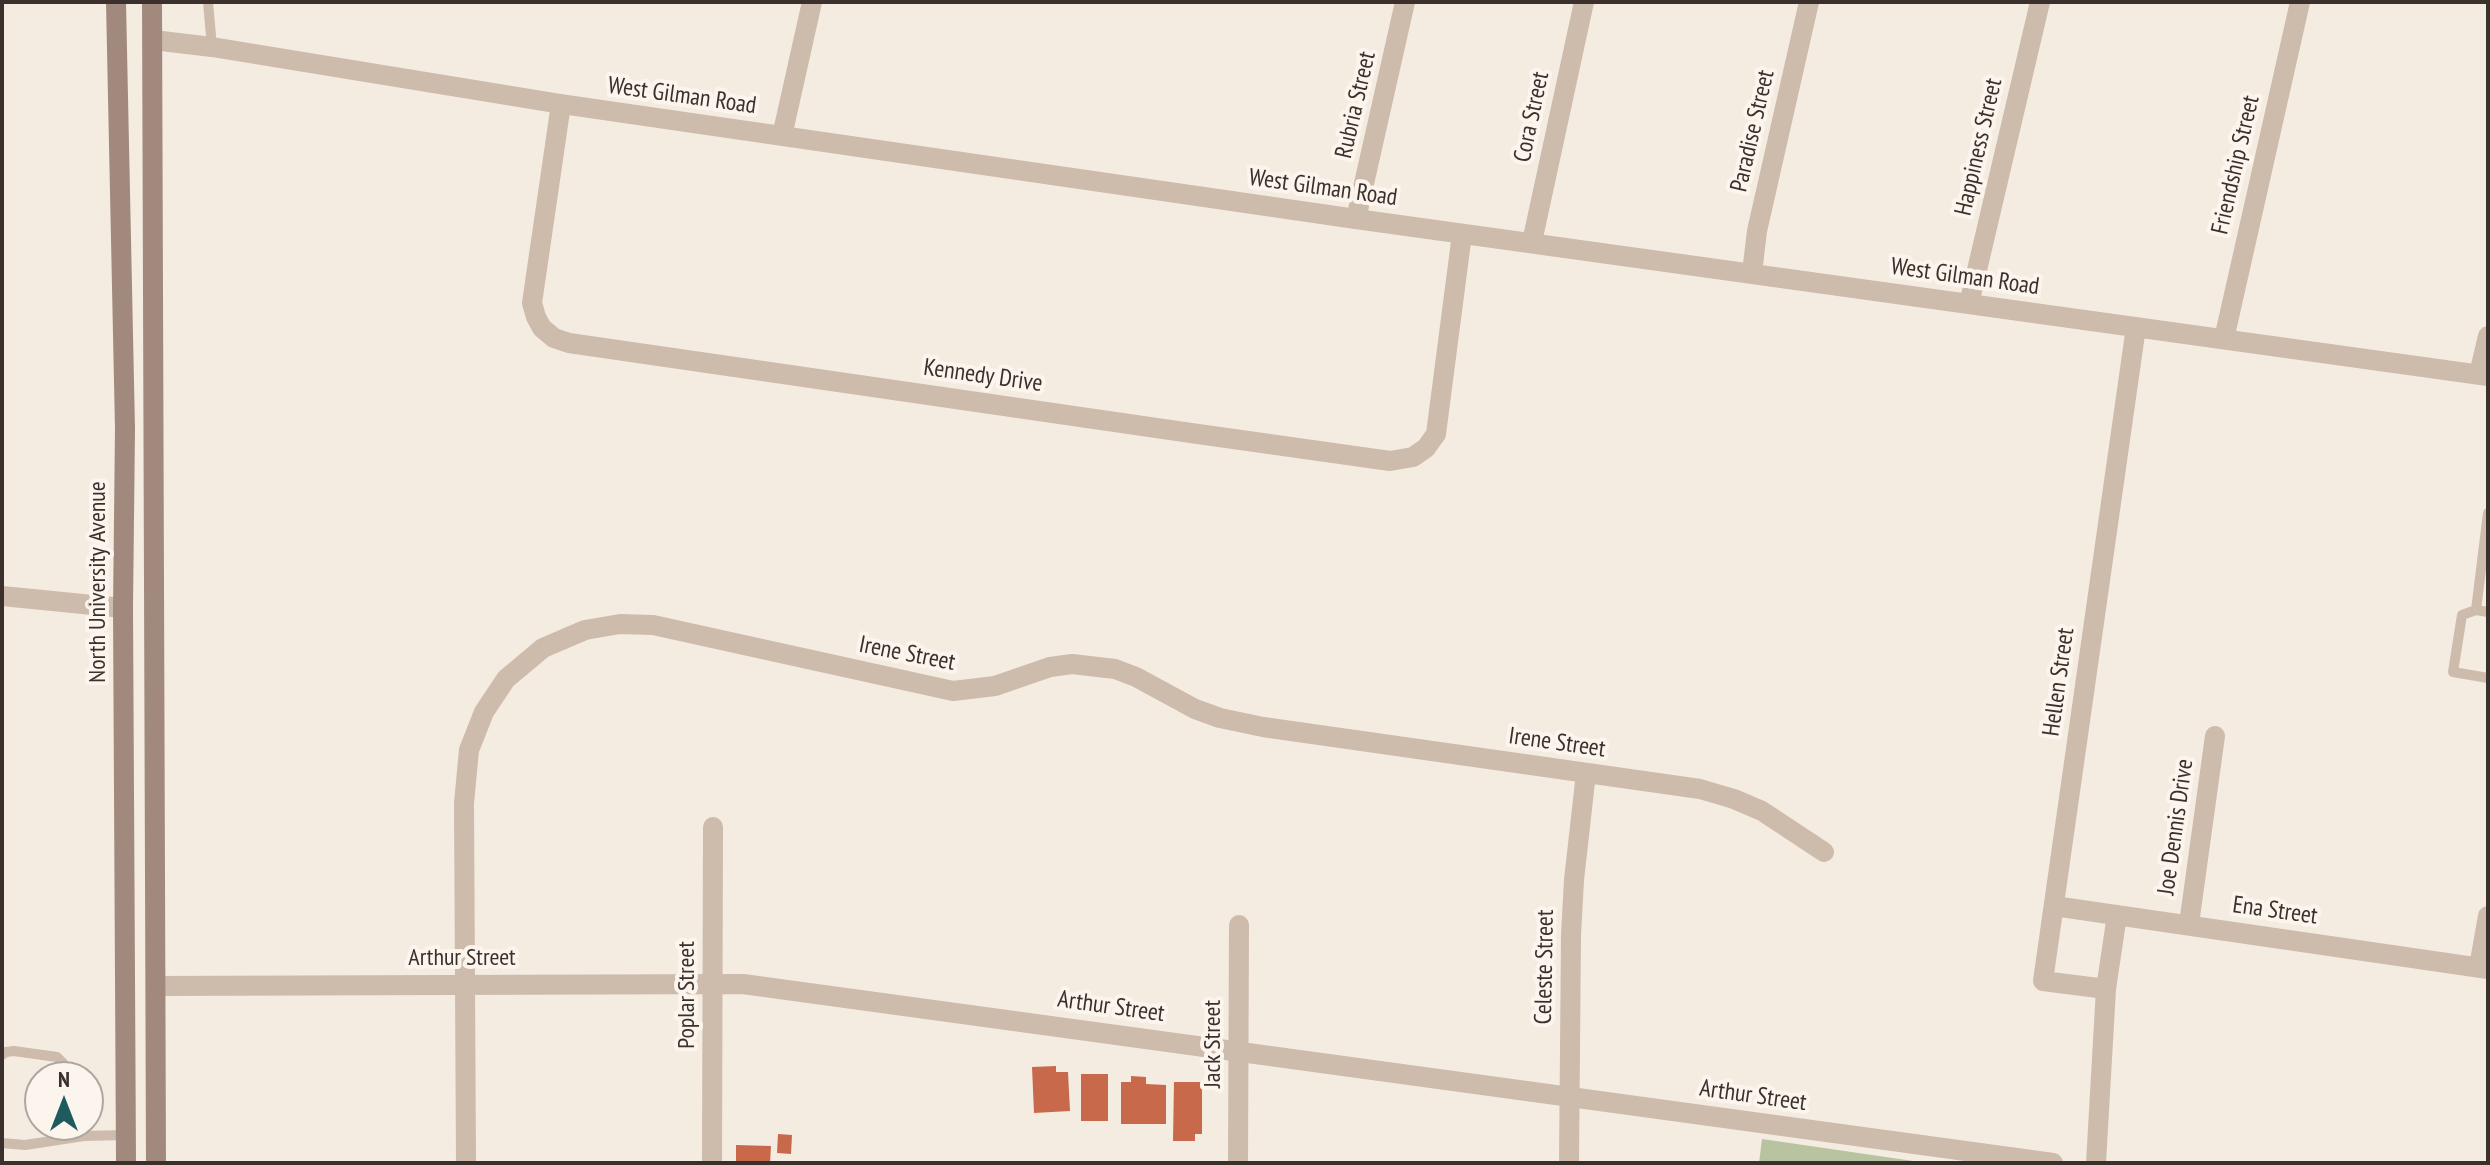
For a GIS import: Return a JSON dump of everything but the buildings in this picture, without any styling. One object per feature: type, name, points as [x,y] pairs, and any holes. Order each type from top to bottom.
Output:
[{"type":"main road","name":"North University Avenue","points":[[116,2],[125,429],[126,1163]]},
{"type":"main road","points":[[152,2],[156,1163]]},
{"type":"street","points":[[782,136],[812,2]]},
{"type":"street","name":"Rubria Street","points":[[1356,219],[1405,2]]},
{"type":"street","name":"Cora Street","points":[[1532,242],[1584,2]]},
{"type":"street","name":"Paradise Street","points":[[1752,273],[1757,231],[1809,2]]},
{"type":"street","name":"Happiness Street","points":[[1969,304],[2040,2]]},
{"type":"street","name":"Friendship Street","points":[[2224,339],[2300,2]]},
{"type":"street","name":"West Gilman Road","points":[[153,40],[561,104],[1356,219],[2484,375]]},
{"type":"street","name":"Kennedy Drive","points":[[561,104],[532,303],[542,328],[554,338],[569,343],[1191,433],[1390,461],[1413,457],[1426,448],[1436,434],[1462,234]]},
{"type":"street","name":"Hellen Street","points":[[2106,989],[2043,981],[2136,327]]},
{"type":"street","points":[[2484,375],[2488,336]]},
{"type":"street","points":[[2,596],[123,608]]},
{"type":"street","name":"Irene Street","points":[[466,1163],[464,803],[469,750],[479,722],[495,693],[528,658],[569,635],[602,626],[653,625],[953,691],[995,686],[1050,667],[1072,664],[1115,669],[1195,709],[1263,727],[1700,789],[1762,811],[1824,852]]},
{"type":"street","name":"Joe Dennis Drive","points":[[2189,924],[2215,736]]},
{"type":"street","name":"Celeste Street","points":[[1569,1163],[1571,935],[1586,773]]},
{"type":"street","name":"Poplar Street","points":[[712,1163],[713,827]]},
{"type":"street","name":"Ena Street","points":[[2054,906],[2484,968]]},
{"type":"street","points":[[2096,1163],[2106,989],[2117,915]]},
{"type":"street","points":[[2484,968],[2488,916]]},
{"type":"street","name":"Jack Street","points":[[1238,1163],[1239,925]]},
{"type":"street","name":"Arthur Street","points":[[156,986],[743,984],[2053,1163]]},
{"type":"lane","points":[[208,2],[212,47]]},
{"type":"lane","points":[[2476,610],[2488,513]]},
{"type":"lane","points":[[2488,612],[2476,610],[2462,615],[2453,672],[2488,678]]},
{"type":"lane","points":[[2,1055],[14,1051],[50,1054],[61,1061]]},
{"type":"lane","points":[[104,1136],[125,1135]]},
{"type":"lane","points":[[2,1143],[25,1145],[51,1141]]},
{"type":"green space","points":[[1762,1139],[1927,1163],[1759,1163]]}]
